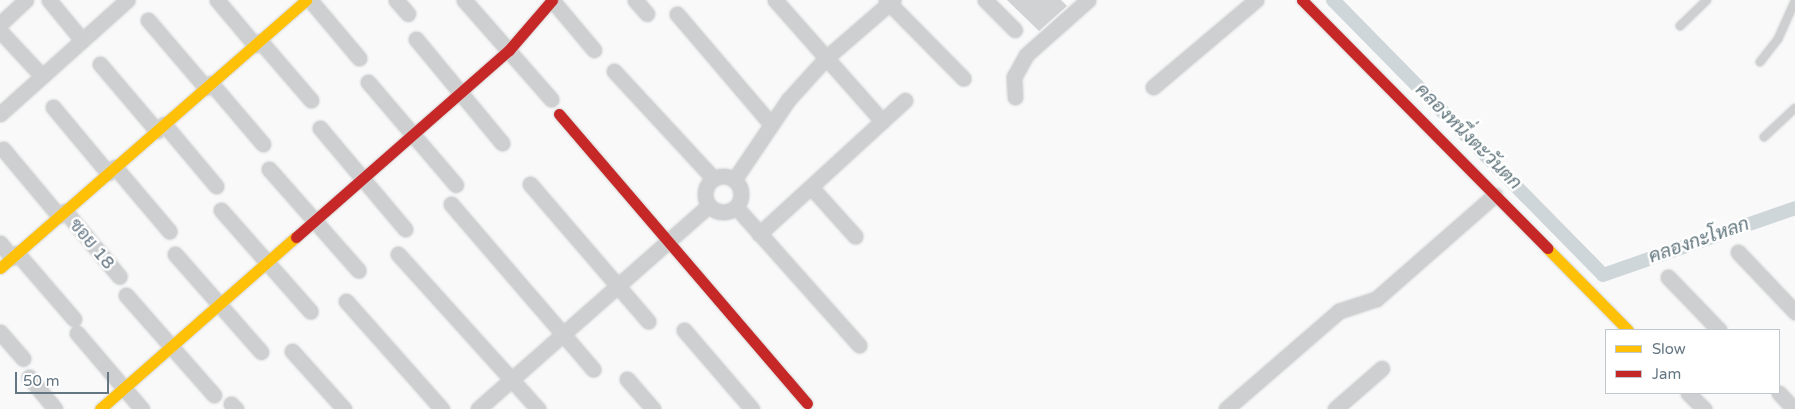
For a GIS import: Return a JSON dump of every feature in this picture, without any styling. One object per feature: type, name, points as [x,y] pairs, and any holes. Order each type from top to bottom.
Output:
[{"type":"street","points":[[0,24],[26,0]]},
{"type":"street","points":[[49,0],[82,40]]},
{"type":"street","points":[[0,114],[127,0]]},
{"type":"street","points":[[217,0],[311,100]]},
{"type":"street","points":[[396,0],[408,14]]},
{"type":"street","points":[[464,0],[551,99]]},
{"type":"street","points":[[100,409],[509,50],[552,0],[594,50]]},
{"type":"street","points":[[635,0],[647,14]]},
{"type":"street","points":[[775,0],[882,121]]},
{"type":"street","points":[[985,0],[1015,30]]},
{"type":"street","points":[[1015,97],[1014,77],[1026,55],[1088,0]]},
{"type":"street","points":[[1152,87],[1256,0]]},
{"type":"street","points":[[1302,0],[1627,329]]},
{"type":"street","points":[[0,268],[305,1],[360,58]]},
{"type":"street","points":[[734,180],[771,124],[826,58],[889,1],[963,78]]},
{"type":"street","points":[[677,14],[771,124]]},
{"type":"street","points":[[148,20],[263,144]]},
{"type":"street","points":[[0,32],[42,76]]},
{"type":"street","points":[[416,39],[502,144]]},
{"type":"street","points":[[100,64],[216,186]]},
{"type":"street","points":[[614,71],[713,178]]},
{"type":"street","points":[[368,82],[456,185]]},
{"type":"street","points":[[759,234],[905,100]]},
{"type":"street","points":[[53,107],[169,231]]},
{"type":"street","points":[[559,114],[807,403]]},
{"type":"street","points":[[320,128],[405,229]]},
{"type":"street","name":"ซอย 18","points":[[3,149],[119,276]]},
{"type":"street","points":[[269,169],[358,270]]},
{"type":"street","points":[[724,175],[734,180],[741,193],[736,207],[722,213],[708,206],[704,191],[713,178],[724,175]]},
{"type":"street","points":[[530,184],[616,287],[648,321]]},
{"type":"street","points":[[811,187],[855,236]]},
{"type":"street","points":[[1226,409],[1339,311],[1376,299],[1495,195]]},
{"type":"street","points":[[451,204],[564,333],[593,369]]},
{"type":"street","points":[[478,409],[708,206]]},
{"type":"street","points":[[736,207],[859,345]]},
{"type":"street","points":[[221,210],[310,311]]},
{"type":"street","points":[[0,243],[15,255],[142,409]]},
{"type":"street","points":[[1738,252],[1795,312]]},
{"type":"street","points":[[176,254],[261,352]]},
{"type":"street","points":[[398,254],[538,409]]},
{"type":"street","points":[[1668,277],[1718,329]]},
{"type":"street","points":[[126,295],[214,395]]},
{"type":"street","points":[[346,301],[442,409]]},
{"type":"street","points":[[684,330],[752,409]]},
{"type":"street","points":[[0,332],[23,358]]},
{"type":"street","points":[[292,351],[339,407]]},
{"type":"street","points":[[1335,409],[1382,368]]},
{"type":"street","points":[[29,377],[56,409]]},
{"type":"street","points":[[627,379],[653,409]]},
{"type":"street","points":[[1689,394],[1704,409]]},
{"type":"street","points":[[1779,394],[1794,409]]},
{"type":"lane","points":[[1680,26],[1707,0]]},
{"type":"lane","points":[[1760,62],[1778,39],[1795,1]]},
{"type":"lane","points":[[1764,137],[1795,108]]},
{"type":"building","points":[[1007,0],[1061,0],[1067,6],[1039,31]]},
{"type":"waterway","name":"คลองหนึ่งตะวันตก","points":[[1333,0],[1603,275],[1795,208]]},
{"type":"traffic: slow","points":[[0,268],[306,0]]},
{"type":"traffic: slow","points":[[100,409],[296,237]]},
{"type":"traffic: slow","points":[[1547,248],[1627,329]]},
{"type":"traffic: jam","points":[[296,237],[509,50],[552,0]]},
{"type":"traffic: jam","points":[[1302,0],[1547,248]]},
{"type":"traffic: jam","points":[[559,114],[807,403]]},
{"type":"water label","name":"คลองกะโหลก","points":[[1699,241]]}]
